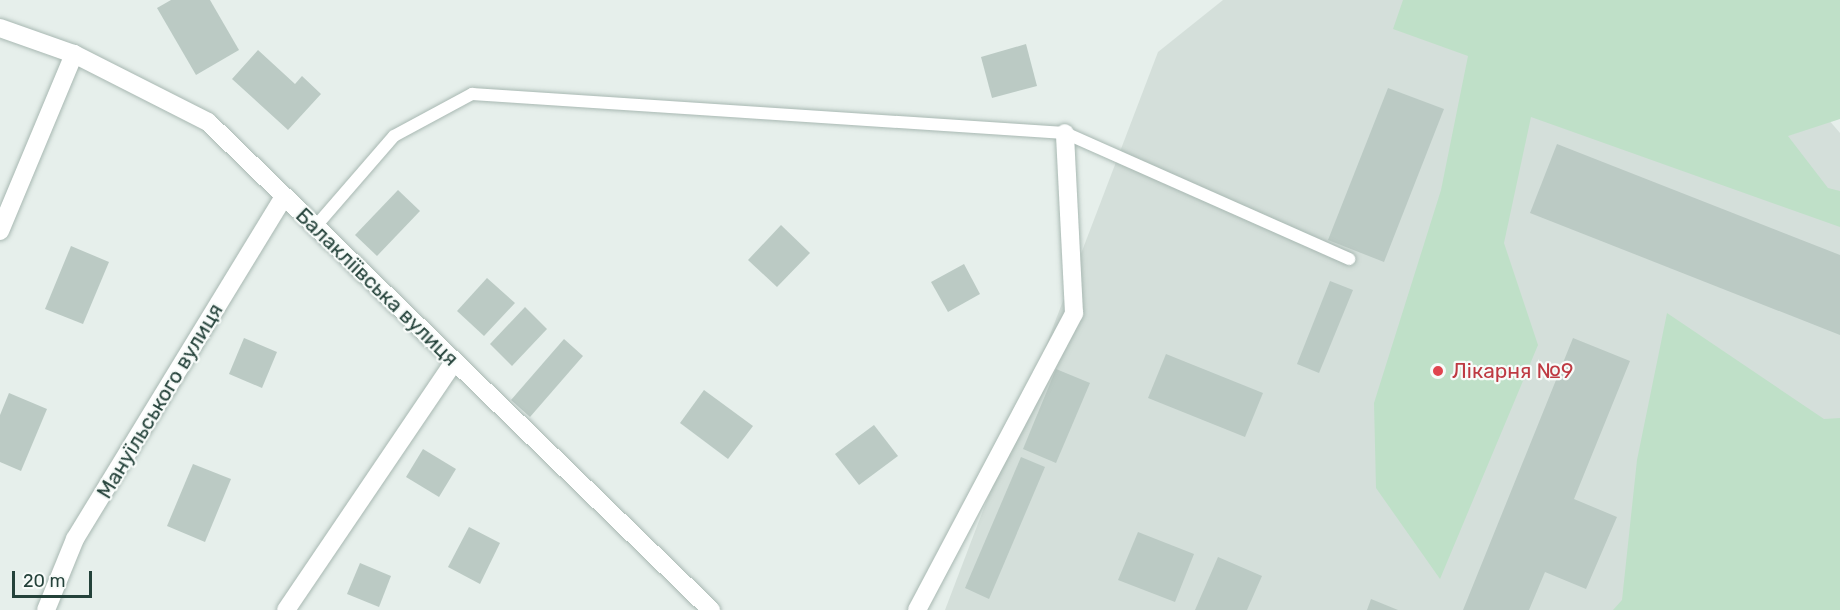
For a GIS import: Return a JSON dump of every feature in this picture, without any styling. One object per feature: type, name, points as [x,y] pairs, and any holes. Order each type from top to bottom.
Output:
[{"type":"street","name":"Балакліївська вулиця","points":[[0,28],[74,54],[208,122],[711,610]]},
{"type":"street","points":[[0,231],[74,54]]},
{"type":"street","points":[[917,610],[1074,313],[1065,133]]},
{"type":"street","name":"Мануїльського вулиця","points":[[46,610],[75,539],[284,196]]},
{"type":"street","points":[[286,610],[454,362]]},
{"type":"lane","points":[[316,226],[394,135],[472,94],[1065,133],[1349,259]]},
{"type":"shaded area","name":"Лікарня №9","points":[[1223,0],[1726,0],[1840,133],[1840,610],[945,610],[1158,52]]},
{"type":"green space","points":[[1403,0],[1840,0],[1840,119],[1788,136],[1828,188],[1840,191],[1840,227],[1531,117],[1504,243],[1538,345],[1440,579],[1376,488],[1374,403],[1441,190],[1468,56],[1393,29]]},
{"type":"green space","points":[[1667,313],[1824,419],[1840,418],[1840,610],[1613,610],[1622,600],[1637,460]]},
{"type":"building","points":[[171,0],[210,0],[239,50],[196,75],[157,8]]},
{"type":"building","points":[[1026,44],[1037,86],[992,98],[981,57]]},
{"type":"building","points":[[258,50],[295,84],[302,76],[321,94],[288,130],[232,79]]},
{"type":"building","points":[[1388,88],[1444,109],[1384,262],[1328,240]]},
{"type":"building","points":[[1557,144],[1840,255],[1840,335],[1530,213]]},
{"type":"building","points":[[398,190],[420,211],[377,256],[355,235]]},
{"type":"building","points":[[781,225],[810,253],[777,287],[748,260]]},
{"type":"building","points":[[71,246],[109,262],[83,324],[45,309]]},
{"type":"building","points":[[964,264],[980,294],[948,312],[931,282]]},
{"type":"building","points":[[487,278],[515,303],[484,336],[457,311]]},
{"type":"building","points":[[1330,281],[1353,290],[1319,373],[1297,364]]},
{"type":"building","points":[[525,307],[547,329],[512,366],[490,344]]},
{"type":"building","points":[[244,338],[277,352],[262,388],[229,374]]},
{"type":"building","points":[[1573,338],[1630,361],[1574,499],[1617,517],[1586,589],[1545,572],[1529,610],[1463,610]]},
{"type":"building","points":[[564,339],[583,356],[530,417],[511,400]]},
{"type":"building","points":[[1166,354],[1263,393],[1245,437],[1148,398]]},
{"type":"building","points":[[1056,369],[1090,383],[1056,463],[1023,449]]},
{"type":"building","points":[[704,390],[753,426],[728,459],[680,423]]},
{"type":"building","points":[[9,393],[47,409],[21,471],[0,462],[0,415]]},
{"type":"building","points":[[874,425],[898,456],[859,485],[835,454]]},
{"type":"building","points":[[423,449],[456,469],[439,497],[406,477]]},
{"type":"building","points":[[1021,457],[1045,467],[989,599],[965,588]]},
{"type":"building","points":[[193,464],[231,479],[205,542],[167,526]]},
{"type":"building","points":[[469,527],[500,543],[480,584],[448,567]]},
{"type":"building","points":[[1138,532],[1194,554],[1175,602],[1118,580]]},
{"type":"building","points":[[1218,557],[1262,576],[1247,610],[1195,610]]},
{"type":"building","points":[[360,563],[391,576],[379,607],[347,594]]},
{"type":"building","points":[[1371,599],[1398,610],[1367,610]]},
{"type":"place","name":"Лікарня №9","points":[[1438,371]]}]
